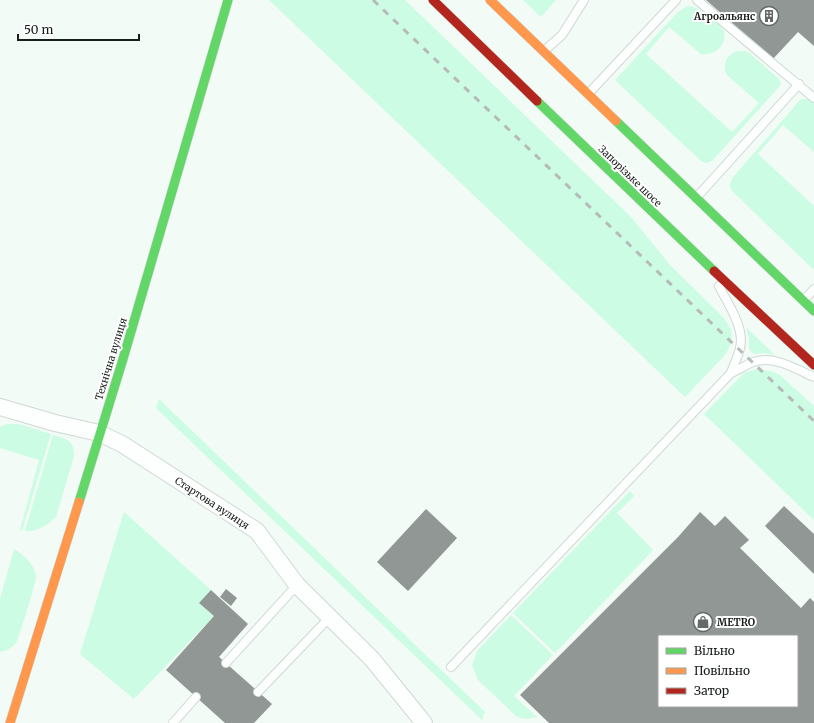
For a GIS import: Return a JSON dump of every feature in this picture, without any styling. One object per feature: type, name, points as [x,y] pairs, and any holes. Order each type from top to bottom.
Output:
[{"type":"main road","name":"Технічна вулиця","points":[[10,723],[123,359],[228,0]]},
{"type":"main road","name":"Запорізьке шосе","points":[[434,0],[708,266],[814,365]]},
{"type":"main road","points":[[490,0],[814,311]]},
{"type":"street","name":"Стартова вулиця","points":[[0,407],[55,423],[99,433],[122,444],[257,531],[297,586],[372,659],[424,723]]},
{"type":"lane","points":[[543,51],[562,35],[584,0]]},
{"type":"lane","points":[[588,94],[676,0]]},
{"type":"lane","points":[[697,0],[814,98]]},
{"type":"lane","points":[[696,199],[799,84]]},
{"type":"lane","points":[[708,266],[730,308],[739,330],[741,341],[740,349],[730,374]]},
{"type":"lane","points":[[803,301],[814,289]]},
{"type":"lane","points":[[451,667],[730,374],[752,362],[768,360],[787,365],[814,377]]},
{"type":"lane","points":[[226,663],[297,586]]},
{"type":"lane","points":[[258,692],[330,617]]},
{"type":"lane","points":[[173,723],[196,697]]},
{"type":"green space","points":[[269,0],[405,0],[631,217],[670,265],[724,318],[731,330],[732,341],[726,354],[685,397]]},
{"type":"green space","points":[[523,0],[556,0],[541,17]]},
{"type":"green space","points":[[688,6],[708,15],[724,31],[724,41],[719,49],[715,52],[701,54],[669,27],[646,54],[732,132],[759,103],[727,75],[725,65],[729,56],[737,51],[748,52],[781,82],[779,87],[712,161],[707,163],[702,162],[615,80],[678,12]]},
{"type":"green space","points":[[801,99],[809,99],[814,103],[814,152],[783,125],[758,154],[814,206],[814,270],[731,190],[730,184],[733,177]]},
{"type":"green space","points":[[746,327],[775,355],[764,353],[754,354],[749,349],[749,338]]},
{"type":"green space","points":[[757,369],[771,371],[780,375],[814,406],[814,520],[704,414],[744,373]]},
{"type":"green space","points":[[159,399],[485,712],[482,720],[156,408]]},
{"type":"green space","points":[[7,424],[19,424],[51,434],[22,531],[20,530],[39,460],[0,448],[0,427]]},
{"type":"green space","points":[[53,435],[66,439],[71,443],[74,456],[56,517],[38,529],[25,531]]},
{"type":"green space","points":[[630,491],[634,496],[617,513],[653,550],[555,653],[513,613]]},
{"type":"green space","points":[[124,512],[211,590],[199,603],[214,616],[134,699],[80,654]]},
{"type":"green space","points":[[14,549],[25,557],[34,569],[36,578],[16,643],[9,649],[0,652],[0,599]]},
{"type":"green space","points":[[511,615],[553,655],[514,696],[537,717],[525,719],[515,715],[478,680],[472,665],[477,651]]},
{"type":"building","name":"Агроальянс","points":[[706,0],[814,0],[814,46],[798,32],[773,59]]},
{"type":"building","points":[[784,506],[814,534],[814,574],[765,526]]},
{"type":"building","points":[[426,509],[457,538],[408,591],[377,562]]},
{"type":"building","name":"METRO","points":[[700,512],[715,526],[725,516],[749,540],[740,548],[801,608],[810,598],[814,602],[814,723],[549,723],[520,695],[678,537]]},
{"type":"building","points":[[226,589],[237,598],[231,606],[220,597]]},
{"type":"building","points":[[211,590],[248,624],[219,657],[272,704],[254,723],[225,723],[166,670],[214,616],[199,603]]},
{"type":"railway","points":[[373,0],[814,421]]},
{"type":"traffic: fast","points":[[79,502],[123,359],[228,0]]},
{"type":"traffic: fast","points":[[537,101],[714,271]]},
{"type":"traffic: fast","points":[[616,121],[814,311]]},
{"type":"traffic: slow","points":[[490,0],[616,121]]},
{"type":"traffic: slow","points":[[10,723],[79,502]]},
{"type":"traffic: jam","points":[[433,0],[537,101]]},
{"type":"traffic: jam","points":[[714,271],[814,365]]},
{"type":"place","name":"Агроальянс","points":[[769,16]]},
{"type":"place","name":"METRO","points":[[703,622]]}]
